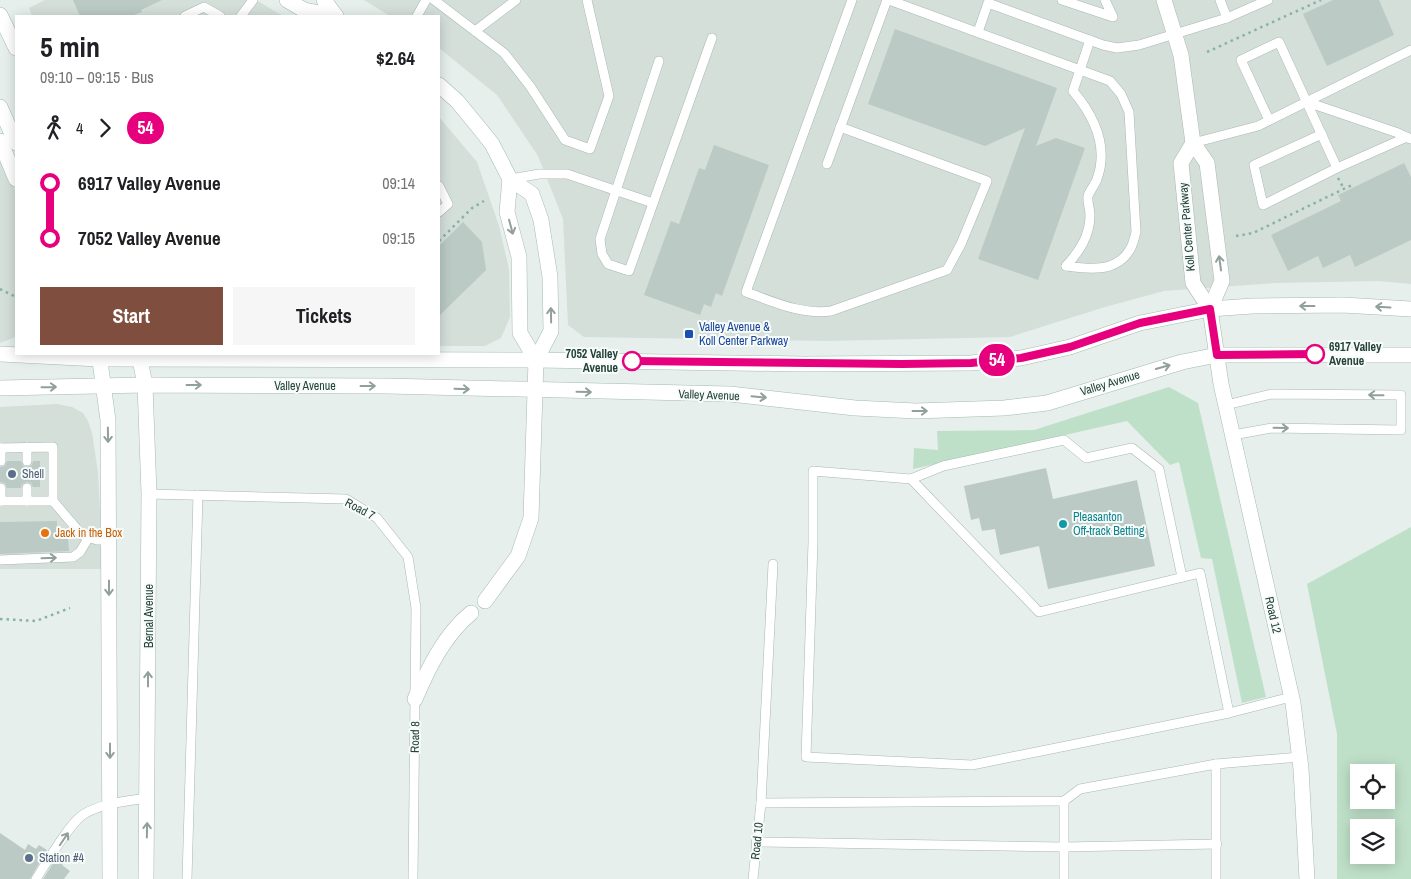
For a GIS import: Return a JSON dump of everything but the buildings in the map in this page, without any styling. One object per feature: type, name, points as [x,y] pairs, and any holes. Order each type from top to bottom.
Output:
[{"type":"main road","points":[[287,0],[304,10],[330,15]]},
{"type":"main road","points":[[324,0],[334,15]]},
{"type":"main road","points":[[1164,0],[1176,34],[1184,74],[1193,143],[1207,163],[1222,281],[1210,309]]},
{"type":"main road","points":[[0,15],[15,46]]},
{"type":"main road","points":[[440,86],[457,101],[492,144],[510,179],[532,194],[541,220],[550,277],[551,331],[536,360],[531,518],[518,556],[485,601]]},
{"type":"main road","points":[[0,107],[15,141]]},
{"type":"main road","points":[[0,141],[15,176]]},
{"type":"main road","name":"Koll Center Parkway","points":[[1193,143],[1181,163],[1193,283],[1210,309],[1217,355]]},
{"type":"main road","points":[[510,179],[507,212],[519,256],[520,333],[536,360]]},
{"type":"main road","points":[[50,355],[804,364],[971,363],[1021,358],[1070,347],[1140,323],[1210,309],[1252,306],[1334,306],[1411,309]]},
{"type":"main road","points":[[0,350],[15,345]]},
{"type":"main road","points":[[0,354],[15,354]]},
{"type":"main road","name":"Valley Avenue","points":[[0,388],[145,385],[386,386],[535,391],[730,394],[855,408],[916,411],[1004,408],[1046,403],[1182,362],[1217,355],[1411,355]]},
{"type":"main road","name":"Road 12","points":[[1217,355],[1226,405],[1291,697],[1300,757],[1307,879]]},
{"type":"main road","points":[[99,356],[108,420],[110,879]]},
{"type":"main road","name":"Bernal Avenue","points":[[140,356],[145,385],[150,494],[146,879]]},
{"type":"main road","name":"Road 8","points":[[415,700],[427,672],[444,643],[464,618],[471,613]]},
{"type":"lane","points":[[241,15],[253,0]]},
{"type":"lane","points":[[418,15],[426,0]]},
{"type":"lane","points":[[434,0],[504,53],[530,86],[566,140],[590,149],[610,96],[587,0]]},
{"type":"lane","points":[[475,31],[516,0]]},
{"type":"lane","points":[[827,164],[888,0],[978,32],[1080,70],[1110,81],[1120,94],[1129,112],[1136,232],[1130,250],[1122,260],[1095,270],[1066,266],[1079,252],[1087,235],[1090,216],[1088,198],[1097,178],[1102,157],[1099,136],[1093,119],[1073,91],[1080,70],[1090,40]]},
{"type":"lane","points":[[1062,0],[1113,17],[1106,0]]},
{"type":"lane","points":[[1220,0],[1227,18]]},
{"type":"lane","points":[[978,32],[988,4],[1117,48],[1139,45],[1227,18],[1268,0]]},
{"type":"lane","points":[[840,127],[987,180],[961,244],[947,270],[831,311],[817,313],[804,312],[746,292],[850,1]]},
{"type":"lane","points":[[187,15],[204,4],[219,15]]},
{"type":"lane","points":[[660,61],[600,238],[602,254],[608,264],[629,271],[712,38]]},
{"type":"lane","points":[[1269,120],[1242,60],[1279,42],[1338,168]]},
{"type":"lane","points":[[1193,143],[1258,126],[1411,50]]},
{"type":"lane","points":[[1307,102],[1409,138]]},
{"type":"lane","points":[[1322,134],[1254,165],[1263,205],[1338,168],[1409,138]]},
{"type":"lane","points":[[510,179],[540,174],[567,174],[653,203]]},
{"type":"lane","points":[[440,188],[448,204],[440,211]]},
{"type":"lane","points":[[1226,405],[1271,394],[1401,395],[1401,430],[1272,428],[1233,435]]},
{"type":"lane","points":[[1182,577],[1159,469],[1132,448],[1086,458],[1064,440],[943,466],[911,479],[813,471],[813,542],[806,758],[972,766],[1229,713],[1291,697]]},
{"type":"lane","points":[[1,461],[1,448],[53,447],[53,501],[82,535],[97,540],[109,540]]},
{"type":"lane","points":[[27,448],[27,461]]},
{"type":"lane","points":[[911,479],[1039,612],[1200,573],[1229,713]]},
{"type":"lane","points":[[1,488],[1,501],[53,501]]},
{"type":"lane","points":[[27,488],[27,501]]},
{"type":"lane","name":"Road 7","points":[[150,494],[346,499],[377,518],[408,557],[416,608],[415,700]]},
{"type":"lane","points":[[187,879],[198,495]]},
{"type":"lane","points":[[0,560],[73,557],[80,552],[89,537]]},
{"type":"lane","name":"Road 10","points":[[752,879],[761,803],[774,564]]},
{"type":"lane","name":"Road 8","points":[[413,879],[415,700]]},
{"type":"lane","points":[[761,803],[1064,801],[1080,789],[1216,764],[1300,757]]},
{"type":"lane","points":[[1216,764],[1216,879]]},
{"type":"lane","points":[[36,879],[83,814],[110,804],[148,798]]},
{"type":"lane","points":[[1064,801],[1064,879]]},
{"type":"lane","points":[[756,842],[1064,847],[1217,844]]},
{"type":"path","points":[[1207,52],[1321,0]]},
{"type":"path","points":[[1236,236],[1254,233],[1354,184]]},
{"type":"path","points":[[440,240],[472,208],[484,201]]},
{"type":"path","points":[[0,289],[15,296]]},
{"type":"path","points":[[0,619],[36,621],[70,608]]},
{"type":"shaded area","points":[[45,0],[256,0],[281,15],[32,15],[29,8]]},
{"type":"shaded area","points":[[364,0],[1411,0],[1411,284],[1379,281],[1275,283],[1164,291],[1105,307],[1010,337],[828,341],[584,337],[568,325],[563,219],[538,156],[497,95],[440,49],[440,15],[388,15]]},
{"type":"shaded area","points":[[440,118],[477,162],[499,226],[509,269],[510,317],[501,338],[485,346],[440,346]]},
{"type":"shaded area","points":[[0,158],[15,190],[15,337],[0,343]]},
{"type":"shaded area","points":[[57,404],[72,407],[83,413],[92,433],[98,472],[103,569],[0,569],[0,407]]},
{"type":"green space","points":[[1169,387],[1198,403],[1266,697],[1242,703],[1212,559],[1201,558],[1179,462],[1170,465],[1127,421],[913,469],[914,448],[938,450],[937,431],[1034,430]]},
{"type":"green space","points":[[1411,527],[1411,879],[1337,879],[1337,734],[1307,584]]},
{"type":"bus line","name":"54","points":[[632,361],[804,364],[971,363],[1021,358],[1070,347],[1140,323],[1210,309],[1217,355],[1315,354]]},
{"type":"place","name":"Valley Avenue & Koll Center Parkway","points":[[689,334]]},
{"type":"place","name":"6917 Valley Avenue","points":[[1315,354]]},
{"type":"place","name":"7052 Valley Avenue","points":[[632,361]]},
{"type":"place","name":"Shell","points":[[12,474]]},
{"type":"place","name":"Pleasanton Off-track Betting","points":[[1063,524]]},
{"type":"place","name":"Jack in the Box","points":[[45,533]]},
{"type":"place","name":"Station #4","points":[[29,858]]}]
